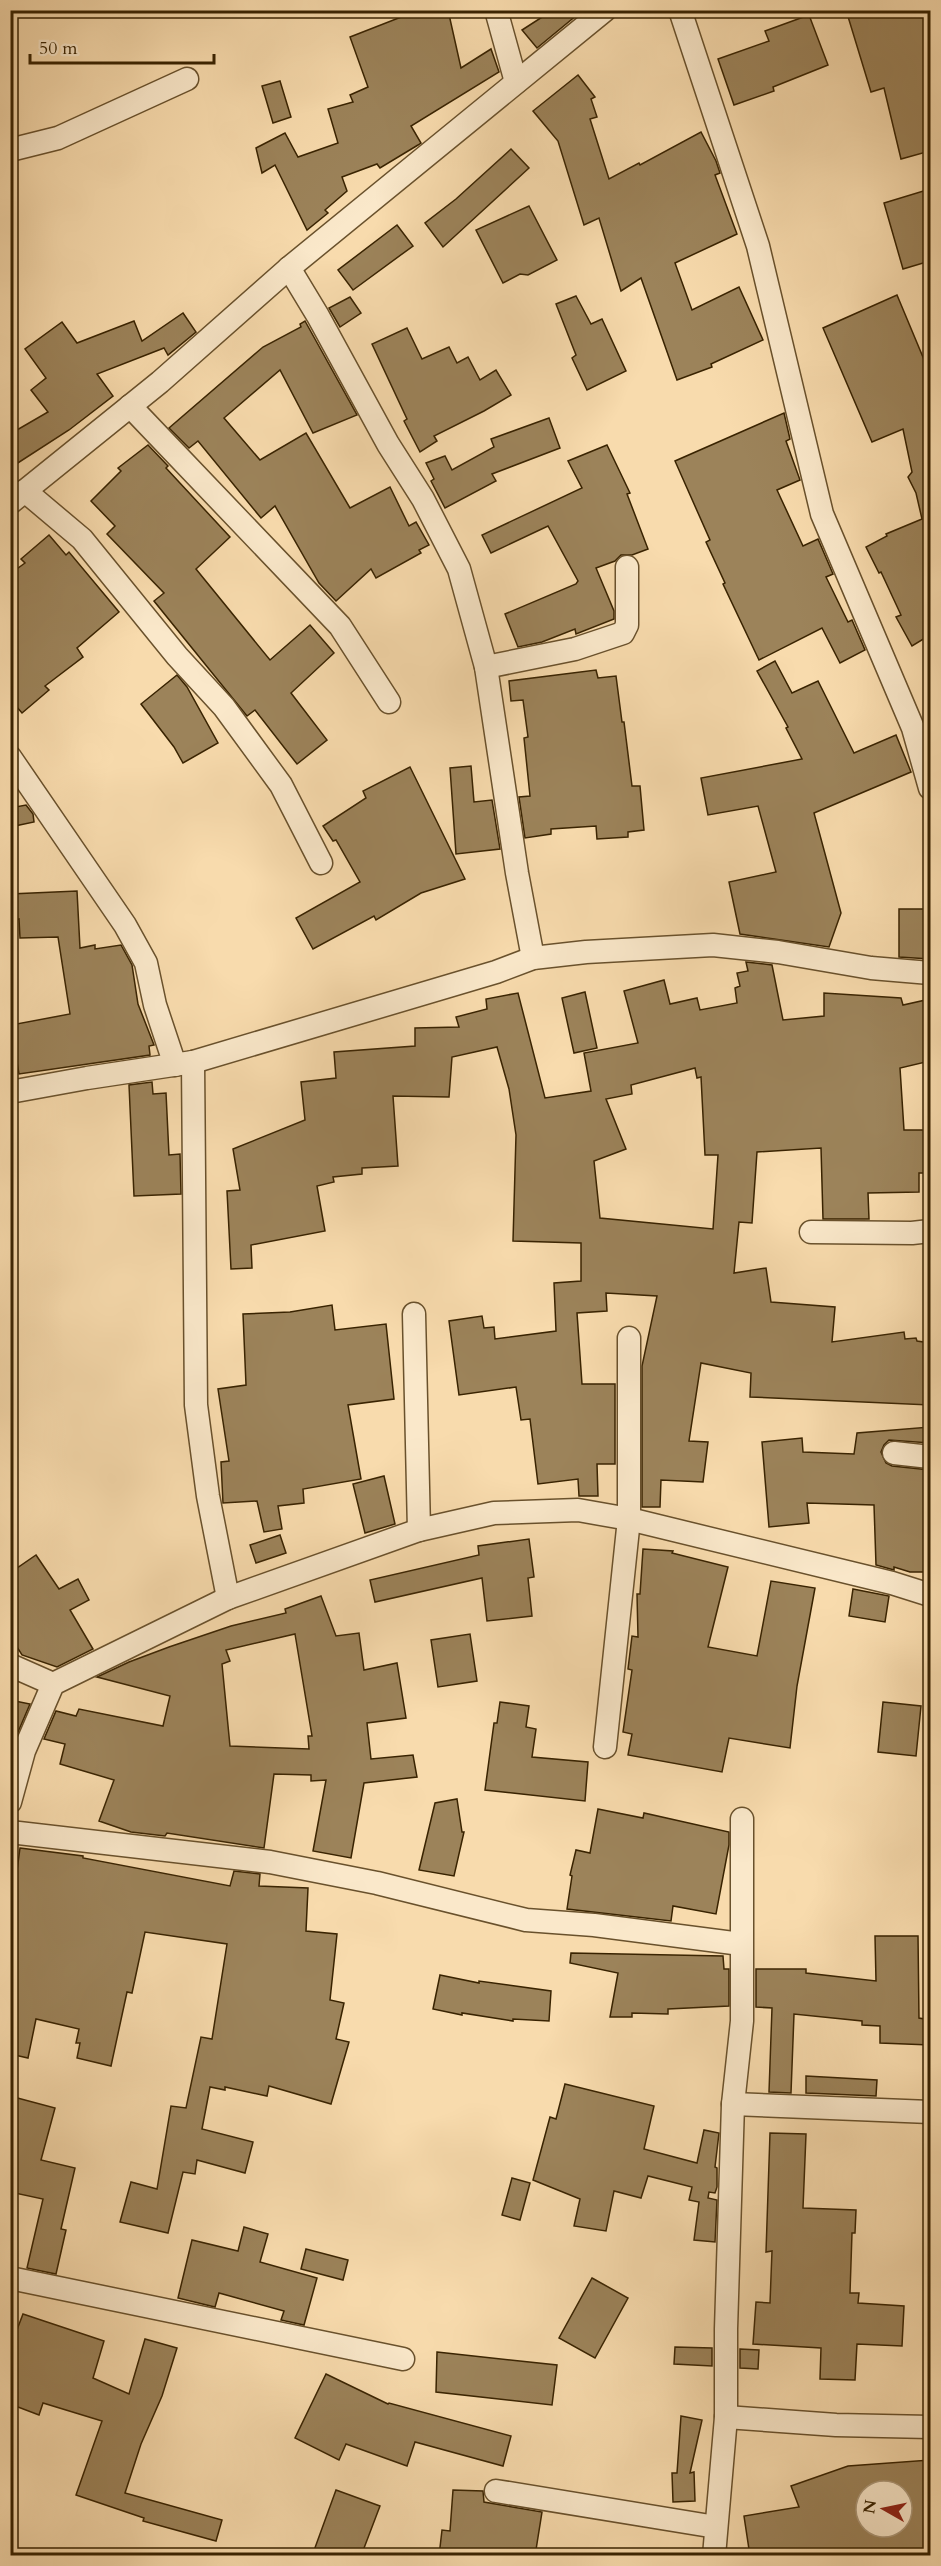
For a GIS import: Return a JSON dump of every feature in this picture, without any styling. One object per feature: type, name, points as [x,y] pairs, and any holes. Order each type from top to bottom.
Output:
[{"type":"street","points":[[496,10],[516,82]]},
{"type":"street","points":[[321,863],[281,785],[224,707],[177,656],[82,539],[18,497],[130,406],[289,268],[605,10]]},
{"type":"street","points":[[680,10],[758,246],[822,514],[913,728],[930,788]]},
{"type":"street","points":[[10,150],[58,138],[188,79]]},
{"type":"street","points":[[289,268],[388,444],[423,499],[459,569],[486,667],[532,958]]},
{"type":"street","points":[[130,406],[340,626],[389,702]]},
{"type":"street","points":[[486,667],[574,649],[623,633],[627,626],[627,567]]},
{"type":"street","points":[[10,757],[130,935],[146,963],[155,1005],[184,1064],[196,1405],[208,1496],[228,1598]]},
{"type":"street","points":[[10,1092],[184,1064],[496,972],[532,958],[586,952],[713,945],[778,952],[871,968],[930,973]]},
{"type":"street","points":[[811,1232],[912,1233],[930,1231]]},
{"type":"street","points":[[414,1314],[419,1530]]},
{"type":"street","points":[[606,1748],[629,1519],[628,1338]]},
{"type":"street","points":[[894,1453],[930,1457]]},
{"type":"street","points":[[10,1802],[24,1751],[52,1684],[228,1598],[419,1530],[494,1513],[578,1510],[629,1519],[892,1583],[930,1595]]},
{"type":"street","points":[[10,1665],[52,1684]]},
{"type":"street","points":[[714,2556],[726,2416],[726,2328],[733,2104],[742,2021],[742,1819]]},
{"type":"street","points":[[10,1832],[270,1863],[377,1883],[526,1920],[594,1925],[741,1944]]},
{"type":"street","points":[[733,2104],[930,2112]]},
{"type":"street","points":[[10,2278],[123,2299],[272,2334],[404,2359]]},
{"type":"street","points":[[726,2416],[836,2425],[930,2427]]},
{"type":"street","points":[[496,2491],[716,2527]]},
{"type":"building","points":[[419,10],[448,10],[461,68],[491,49],[499,72],[411,126],[421,143],[380,168],[377,164],[342,177],[347,191],[325,210],[328,213],[307,230],[275,165],[262,173],[256,148],[285,133],[298,157],[338,143],[328,109],[353,102],[350,95],[368,87],[350,37]]},
{"type":"building","points":[[553,10],[583,10],[537,48],[522,30]]},
{"type":"building","points":[[846,10],[930,10],[930,151],[901,159],[884,88],[871,92]]},
{"type":"building","points":[[809,15],[828,65],[773,87],[774,91],[734,105],[718,59],[769,41],[765,31]]},
{"type":"building","points":[[578,75],[595,97],[591,99],[597,117],[590,119],[609,179],[701,132],[716,161],[720,173],[715,175],[737,234],[675,263],[692,310],[739,287],[763,340],[711,364],[712,367],[677,380],[641,278],[621,291],[599,218],[584,225],[558,141],[533,111]]},
{"type":"building","points":[[280,81],[291,117],[273,123],[262,86]]},
{"type":"building","points":[[511,149],[529,168],[443,247],[425,223],[456,199]]},
{"type":"building","points":[[930,189],[930,261],[903,269],[884,203]]},
{"type":"building","points":[[529,206],[557,260],[528,275],[520,274],[503,283],[476,230]]},
{"type":"building","points":[[397,225],[413,246],[353,290],[338,270]]},
{"type":"building","points":[[897,295],[930,374],[930,635],[912,646],[896,617],[901,615],[881,572],[879,573],[866,547],[887,536],[886,534],[922,519],[916,493],[908,477],[912,472],[903,429],[872,442],[823,328]]},
{"type":"building","points":[[576,296],[591,324],[602,319],[626,371],[587,390],[572,358],[576,355],[556,304]]},
{"type":"building","points":[[350,297],[361,313],[340,327],[329,308]]},
{"type":"building","points":[[183,313],[196,332],[168,355],[164,348],[97,374],[113,396],[69,430],[10,468],[10,434],[48,412],[31,390],[46,378],[25,349],[62,322],[77,343],[134,321],[142,341]]},
{"type":"building","points":[[305,321],[357,415],[313,433],[280,370],[224,418],[260,460],[306,433],[350,508],[390,487],[409,526],[416,522],[429,545],[419,550],[421,553],[376,578],[371,569],[336,601],[319,583],[275,506],[261,518],[198,441],[189,448],[169,428],[263,347],[301,327],[300,324]]},
{"type":"building","points":[[407,328],[422,359],[449,347],[457,363],[468,357],[480,380],[496,370],[511,395],[434,436],[437,441],[420,452],[404,421],[407,419],[372,344]]},
{"type":"building","points":[[784,413],[790,439],[786,441],[800,480],[777,490],[803,546],[818,539],[833,574],[826,577],[848,622],[852,620],[865,650],[840,663],[822,628],[759,660],[723,584],[725,583],[706,542],[710,540],[675,461]]},
{"type":"building","points":[[549,418],[560,448],[492,474],[496,481],[445,508],[431,481],[434,479],[426,463],[445,456],[452,470],[494,447],[491,439]]},
{"type":"building","points":[[148,445],[168,466],[166,468],[230,537],[196,569],[270,660],[310,625],[334,653],[291,693],[327,740],[297,764],[255,710],[247,716],[154,601],[164,593],[107,534],[115,526],[91,501],[121,471],[118,468]]},
{"type":"building","points":[[607,445],[630,493],[627,494],[648,549],[632,555],[621,555],[615,561],[596,568],[614,611],[614,619],[576,634],[575,629],[542,642],[518,647],[505,614],[576,584],[578,581],[548,526],[491,553],[482,535],[582,488],[568,461]]},
{"type":"building","points":[[49,535],[66,555],[69,552],[119,612],[77,648],[83,657],[45,686],[49,690],[22,713],[10,699],[10,574],[25,563],[21,559]]},
{"type":"building","points":[[775,661],[792,693],[818,681],[854,753],[896,735],[911,772],[814,813],[841,913],[829,947],[740,934],[729,882],[776,872],[758,806],[708,815],[701,778],[802,759],[786,728],[788,727],[757,671]]},
{"type":"building","points":[[596,670],[598,678],[616,676],[632,786],[640,786],[644,830],[628,832],[628,837],[597,839],[596,826],[551,829],[551,834],[525,838],[519,797],[530,796],[524,738],[528,737],[523,700],[511,701],[509,681]]},
{"type":"building","points":[[177,675],[187,687],[218,743],[183,763],[174,747],[141,704]]},
{"type":"building","points":[[471,766],[474,802],[492,800],[500,849],[456,854],[450,768]]},
{"type":"building","points":[[410,767],[465,879],[421,893],[376,920],[374,916],[313,949],[296,918],[360,882],[336,840],[333,841],[323,826],[366,798],[363,791]]},
{"type":"building","points":[[26,805],[33,814],[34,822],[10,827],[10,808]]},
{"type":"building","points":[[77,891],[80,948],[95,945],[95,949],[121,945],[132,965],[138,1004],[154,1045],[149,1046],[150,1055],[19,1074],[11,1025],[70,1014],[58,937],[20,938],[19,919],[10,921],[10,894]]},
{"type":"building","points":[[899,909],[930,909],[930,959],[899,957]]},
{"type":"building","points":[[746,962],[772,965],[783,1020],[824,1016],[824,993],[901,998],[903,1005],[930,999],[930,1061],[900,1068],[904,1130],[930,1130],[930,1173],[919,1173],[919,1192],[868,1193],[869,1219],[823,1219],[821,1148],[757,1152],[752,1223],[739,1222],[734,1273],[766,1268],[771,1302],[835,1307],[832,1342],[904,1332],[905,1339],[916,1338],[917,1341],[930,1343],[930,1405],[750,1397],[751,1373],[701,1363],[689,1441],[708,1442],[703,1482],[661,1480],[660,1507],[642,1507],[642,1366],[657,1296],[606,1293],[607,1311],[577,1313],[582,1384],[615,1384],[615,1464],[597,1464],[598,1496],[579,1496],[578,1479],[538,1484],[530,1419],[521,1420],[516,1387],[459,1395],[449,1321],[482,1316],[484,1328],[494,1327],[495,1339],[556,1331],[554,1283],[581,1281],[581,1243],[513,1241],[516,1135],[509,1089],[497,1047],[452,1057],[449,1097],[393,1096],[398,1166],[362,1168],[362,1174],[333,1177],[334,1182],[317,1186],[325,1231],[251,1245],[252,1268],[231,1269],[227,1191],[240,1190],[233,1149],[305,1120],[301,1082],[336,1078],[334,1052],[415,1046],[415,1028],[459,1027],[456,1017],[487,1009],[486,999],[518,993],[545,1098],[591,1091],[584,1053],[638,1043],[624,991],[664,980],[670,1004],[697,998],[700,1010],[737,1003],[735,988],[740,986],[737,973],[748,971]],"holes":[[[695,1068],[697,1078],[701,1077],[705,1155],[718,1155],[713,1229],[600,1218],[594,1161],[626,1149],[606,1099],[632,1094],[631,1085]]]},
{"type":"building","points":[[585,992],[597,1048],[574,1053],[562,998]]},
{"type":"building","points":[[152,1082],[153,1094],[166,1093],[169,1155],[180,1154],[181,1194],[134,1196],[129,1085]]},
{"type":"building","points":[[332,1305],[335,1330],[386,1324],[394,1399],[348,1405],[361,1479],[303,1489],[304,1503],[278,1506],[282,1529],[264,1532],[257,1501],[223,1503],[221,1462],[229,1461],[218,1389],[246,1385],[243,1314],[290,1312]]},
{"type":"building","points":[[930,1427],[930,1443],[889,1440],[881,1452],[886,1463],[892,1466],[930,1470],[930,1572],[910,1572],[894,1567],[894,1570],[876,1565],[874,1505],[807,1503],[809,1523],[769,1527],[762,1442],[802,1438],[803,1452],[854,1454],[857,1433]]},
{"type":"building","points":[[384,1476],[395,1524],[365,1533],[353,1484]]},
{"type":"building","points":[[280,1535],[286,1553],[256,1563],[250,1545]]},
{"type":"building","points":[[529,1539],[534,1577],[528,1578],[532,1616],[487,1621],[482,1578],[375,1602],[370,1580],[479,1555],[478,1546]]},
{"type":"building","points":[[643,1549],[673,1551],[672,1553],[728,1567],[708,1647],[757,1656],[771,1581],[815,1588],[797,1686],[790,1748],[729,1738],[722,1772],[628,1755],[632,1734],[623,1732],[632,1670],[628,1669],[632,1636],[638,1637],[637,1594],[640,1594]]},
{"type":"building","points":[[36,1555],[59,1589],[78,1579],[89,1600],[70,1610],[93,1649],[57,1667],[22,1655],[10,1636],[10,1573]]},
{"type":"building","points":[[853,1589],[889,1596],[885,1622],[849,1616]]},
{"type":"building","points":[[321,1596],[336,1636],[359,1633],[364,1670],[397,1663],[406,1718],[367,1723],[371,1759],[413,1755],[417,1777],[364,1783],[351,1858],[313,1851],[326,1780],[311,1781],[311,1775],[274,1774],[264,1848],[167,1833],[165,1836],[131,1832],[99,1821],[114,1780],[60,1764],[65,1744],[44,1739],[56,1711],[76,1716],[79,1709],[163,1726],[170,1696],[97,1677],[129,1662],[231,1626],[286,1613],[285,1609]],"holes":[[[295,1634],[312,1736],[308,1736],[309,1749],[230,1746],[222,1664],[230,1661],[226,1650]]]},
{"type":"building","points":[[470,1634],[477,1681],[438,1687],[431,1640]]},
{"type":"building","points":[[10,1700],[30,1704],[18,1732],[10,1730]]},
{"type":"building","points":[[500,1702],[529,1706],[526,1727],[536,1729],[532,1757],[588,1762],[585,1801],[485,1790],[494,1723],[497,1723]]},
{"type":"building","points":[[883,1702],[921,1706],[916,1756],[878,1752]]},
{"type":"building","points":[[457,1799],[462,1832],[464,1832],[454,1876],[419,1870],[435,1803]]},
{"type":"building","points":[[598,1809],[643,1818],[644,1813],[729,1832],[729,1845],[716,1914],[673,1906],[671,1921],[567,1909],[572,1876],[570,1875],[576,1850],[590,1853]]},
{"type":"building","points":[[20,1848],[83,1856],[83,1858],[230,1886],[234,1871],[260,1874],[259,1886],[308,1888],[306,1931],[337,1934],[330,2000],[344,2003],[336,2039],[349,2042],[331,2104],[269,2086],[267,2096],[225,2087],[225,2090],[210,2087],[202,2129],[253,2142],[245,2173],[197,2160],[195,2174],[183,2172],[168,2233],[120,2222],[131,2182],[157,2189],[171,2106],[186,2108],[201,2037],[212,2039],[227,1944],[145,1932],[132,1993],[127,1992],[111,2066],[77,2058],[80,2043],[76,2043],[79,2029],[36,2019],[28,2058],[10,2054],[10,1923]]},
{"type":"building","points":[[875,1936],[918,1936],[919,2018],[930,2020],[930,2045],[880,2043],[880,2026],[862,2025],[862,2021],[794,2014],[791,2093],[769,2092],[772,2008],[756,2007],[756,1969],[806,1969],[806,1973],[876,1981]]},
{"type":"building","points":[[571,1953],[723,1956],[724,1969],[729,1969],[729,2006],[668,2009],[668,2014],[632,2013],[632,2017],[610,2017],[618,1973],[570,1963]]},
{"type":"building","points":[[440,1975],[479,1983],[479,1981],[551,1991],[549,2021],[513,2019],[513,2021],[433,2009]]},
{"type":"building","points":[[806,2076],[877,2080],[876,2096],[806,2093]]},
{"type":"building","points":[[565,2084],[654,2106],[644,2149],[697,2163],[704,2130],[719,2133],[715,2167],[717,2168],[717,2187],[715,2193],[709,2192],[708,2198],[717,2200],[715,2242],[694,2240],[699,2202],[689,2200],[692,2187],[648,2176],[641,2198],[614,2191],[606,2231],[574,2226],[580,2199],[533,2180],[550,2117],[556,2119]]},
{"type":"building","points":[[10,2096],[55,2108],[41,2160],[75,2168],[61,2229],[66,2230],[56,2274],[27,2268],[43,2199],[10,2192],[10,2172],[16,2147],[10,2146]]},
{"type":"building","points":[[770,2133],[806,2134],[803,2208],[856,2210],[855,2233],[852,2233],[850,2293],[859,2293],[858,2303],[904,2306],[902,2346],[857,2344],[855,2380],[820,2379],[821,2348],[753,2344],[756,2302],[770,2303],[772,2251],[766,2252]]},
{"type":"building","points":[[512,2178],[530,2183],[520,2220],[502,2215]]},
{"type":"building","points":[[244,2227],[268,2234],[260,2262],[317,2278],[304,2325],[281,2320],[284,2311],[219,2293],[215,2307],[178,2298],[192,2240],[238,2251]]},
{"type":"building","points":[[306,2249],[348,2260],[343,2280],[301,2269]]},
{"type":"building","points":[[592,2278],[628,2298],[595,2358],[559,2338]]},
{"type":"building","points":[[23,2314],[104,2341],[93,2378],[129,2394],[145,2339],[177,2348],[162,2396],[141,2444],[125,2493],[222,2520],[216,2541],[143,2521],[144,2518],[76,2495],[102,2421],[43,2403],[39,2415],[10,2404],[10,2348]]},
{"type":"building","points":[[675,2347],[712,2348],[712,2366],[674,2364]]},
{"type":"building","points":[[740,2349],[759,2350],[758,2369],[740,2368]]},
{"type":"building","points":[[437,2352],[557,2365],[552,2405],[436,2392]]},
{"type":"building","points":[[326,2374],[388,2404],[511,2436],[503,2466],[415,2442],[407,2466],[346,2444],[339,2460],[295,2438]]},
{"type":"building","points":[[681,2416],[702,2420],[690,2473],[694,2472],[695,2501],[673,2502],[672,2473],[677,2473]]},
{"type":"building","points":[[930,2460],[930,2556],[750,2556],[744,2516],[799,2507],[791,2486],[848,2466]]},
{"type":"building","points":[[336,2490],[380,2506],[361,2556],[312,2556]]},
{"type":"building","points":[[453,2490],[483,2491],[484,2502],[542,2512],[535,2556],[439,2556],[442,2530],[450,2531]]}]
